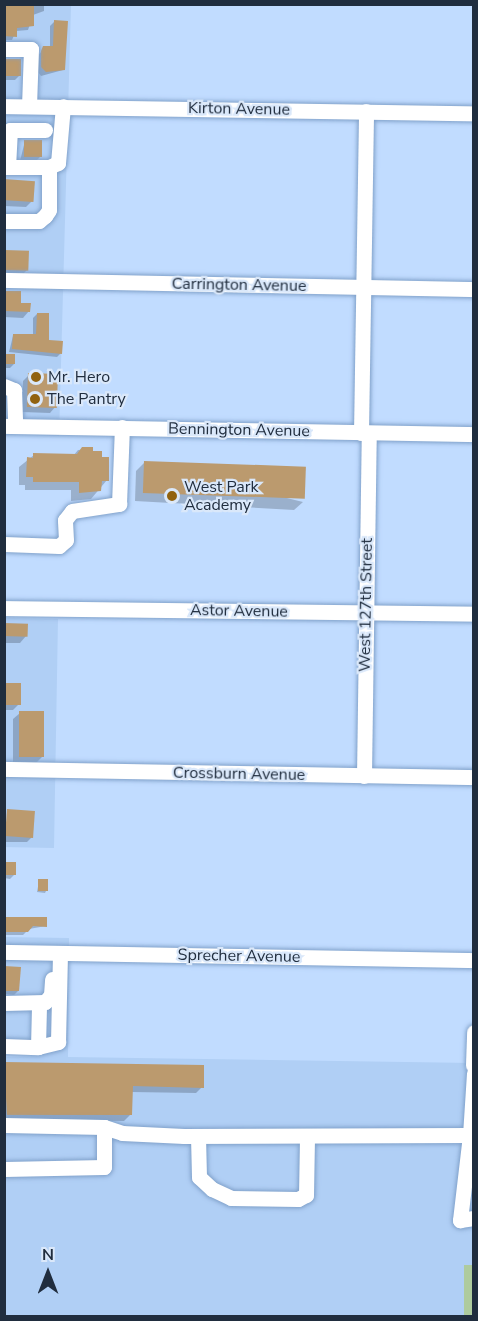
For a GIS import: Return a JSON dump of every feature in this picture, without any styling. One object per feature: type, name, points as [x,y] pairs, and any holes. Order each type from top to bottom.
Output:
[{"type":"street","points":[[4,49],[32,49],[29,106]]},
{"type":"street","name":"Kirton Avenue","points":[[4,106],[474,113]]},
{"type":"street","points":[[45,130],[10,130],[6,167],[49,167],[60,160],[63,106]]},
{"type":"street","name":"West 127th Street","points":[[364,776],[366,111]]},
{"type":"street","points":[[4,221],[39,221],[45,216],[49,210],[49,167]]},
{"type":"street","name":"Carrington Avenue","points":[[4,280],[474,289]]},
{"type":"street","points":[[4,387],[14,390],[10,426]]},
{"type":"street","name":"Bennington Avenue","points":[[10,426],[474,434]]},
{"type":"street","points":[[4,544],[59,546],[66,540],[65,520],[72,511],[118,504],[122,427]]},
{"type":"street","name":"Astor Avenue","points":[[4,608],[474,614]]},
{"type":"street","name":"Crossburn Avenue","points":[[4,769],[474,777]]},
{"type":"street","name":"Sprecher Avenue","points":[[4,952],[474,960]]},
{"type":"street","points":[[4,1003],[39,1005],[51,995],[56,953]]},
{"type":"street","points":[[4,1046],[38,1047],[58,1042],[56,953]]},
{"type":"street","points":[[38,1047],[39,1005]]},
{"type":"street","points":[[474,1032],[470,1135],[460,1220],[474,1218]]},
{"type":"street","points":[[4,1125],[104,1126],[122,1133],[198,1136],[470,1135]]},
{"type":"street","points":[[4,1169],[104,1167],[104,1126]]},
{"type":"street","points":[[198,1136],[199,1177],[212,1189],[231,1198],[298,1199],[306,1195],[307,1136]]},
{"type":"shaded area","points":[[5,5],[71,5],[59,436],[5,434]]},
{"type":"shaded area","points":[[5,618],[58,619],[54,848],[4,847]]},
{"type":"shaded area","points":[[5,937],[69,938],[68,1057],[473,1063],[474,1265],[465,1270],[465,1316],[5,1316],[5,1057],[50,1056],[5,1054]]},
{"type":"green space","points":[[464,1265],[473,1265],[473,1316],[464,1316]]},
{"type":"building","points":[[6,4],[34,4],[34,26],[17,28],[17,37],[4,36]]},
{"type":"building","points":[[54,20],[68,21],[65,70],[46,72],[41,67],[41,51],[43,46],[53,46]]},
{"type":"building","points":[[4,59],[21,59],[21,76],[4,76]]},
{"type":"building","points":[[24,140],[42,140],[42,157],[24,157]]},
{"type":"building","points":[[4,179],[35,181],[33,202],[4,200]]},
{"type":"building","points":[[4,250],[29,251],[28,271],[4,270]]},
{"type":"building","points":[[4,291],[21,291],[21,303],[31,303],[30,312],[4,311]]},
{"type":"building","points":[[37,313],[49,313],[49,340],[63,341],[62,354],[12,349],[13,334],[36,334]]},
{"type":"building","points":[[4,354],[15,354],[15,364],[4,364]]},
{"type":"building","points":[[28,373],[58,374],[57,408],[27,407]]},
{"type":"building","points":[[82,447],[93,447],[93,451],[102,451],[102,457],[109,457],[109,481],[102,481],[101,491],[79,493],[79,482],[33,482],[33,477],[26,477],[27,457],[33,458],[33,453],[77,454]]},
{"type":"building","points":[[144,461],[306,467],[305,499],[143,493]]},
{"type":"building","points":[[4,623],[28,624],[28,637],[4,636]]},
{"type":"building","points":[[4,683],[21,683],[21,705],[4,705]]},
{"type":"building","points":[[19,711],[44,711],[44,757],[19,757]]},
{"type":"building","points":[[7,809],[35,811],[33,838],[5,836]]},
{"type":"building","points":[[4,862],[16,862],[16,875],[4,875]]},
{"type":"building","points":[[38,879],[48,879],[48,891],[38,891]]},
{"type":"building","points":[[5,917],[47,917],[47,927],[33,926],[28,932],[4,932]]},
{"type":"building","points":[[4,966],[21,967],[19,991],[4,991]]},
{"type":"building","points":[[4,1062],[204,1065],[204,1088],[133,1086],[132,1115],[7,1115]]},
{"type":"place","name":"Mr. Hero","points":[[36,377]]},
{"type":"place","name":"The Pantry","points":[[35,399]]},
{"type":"place","name":"West Park Academy","points":[[172,496]]}]
